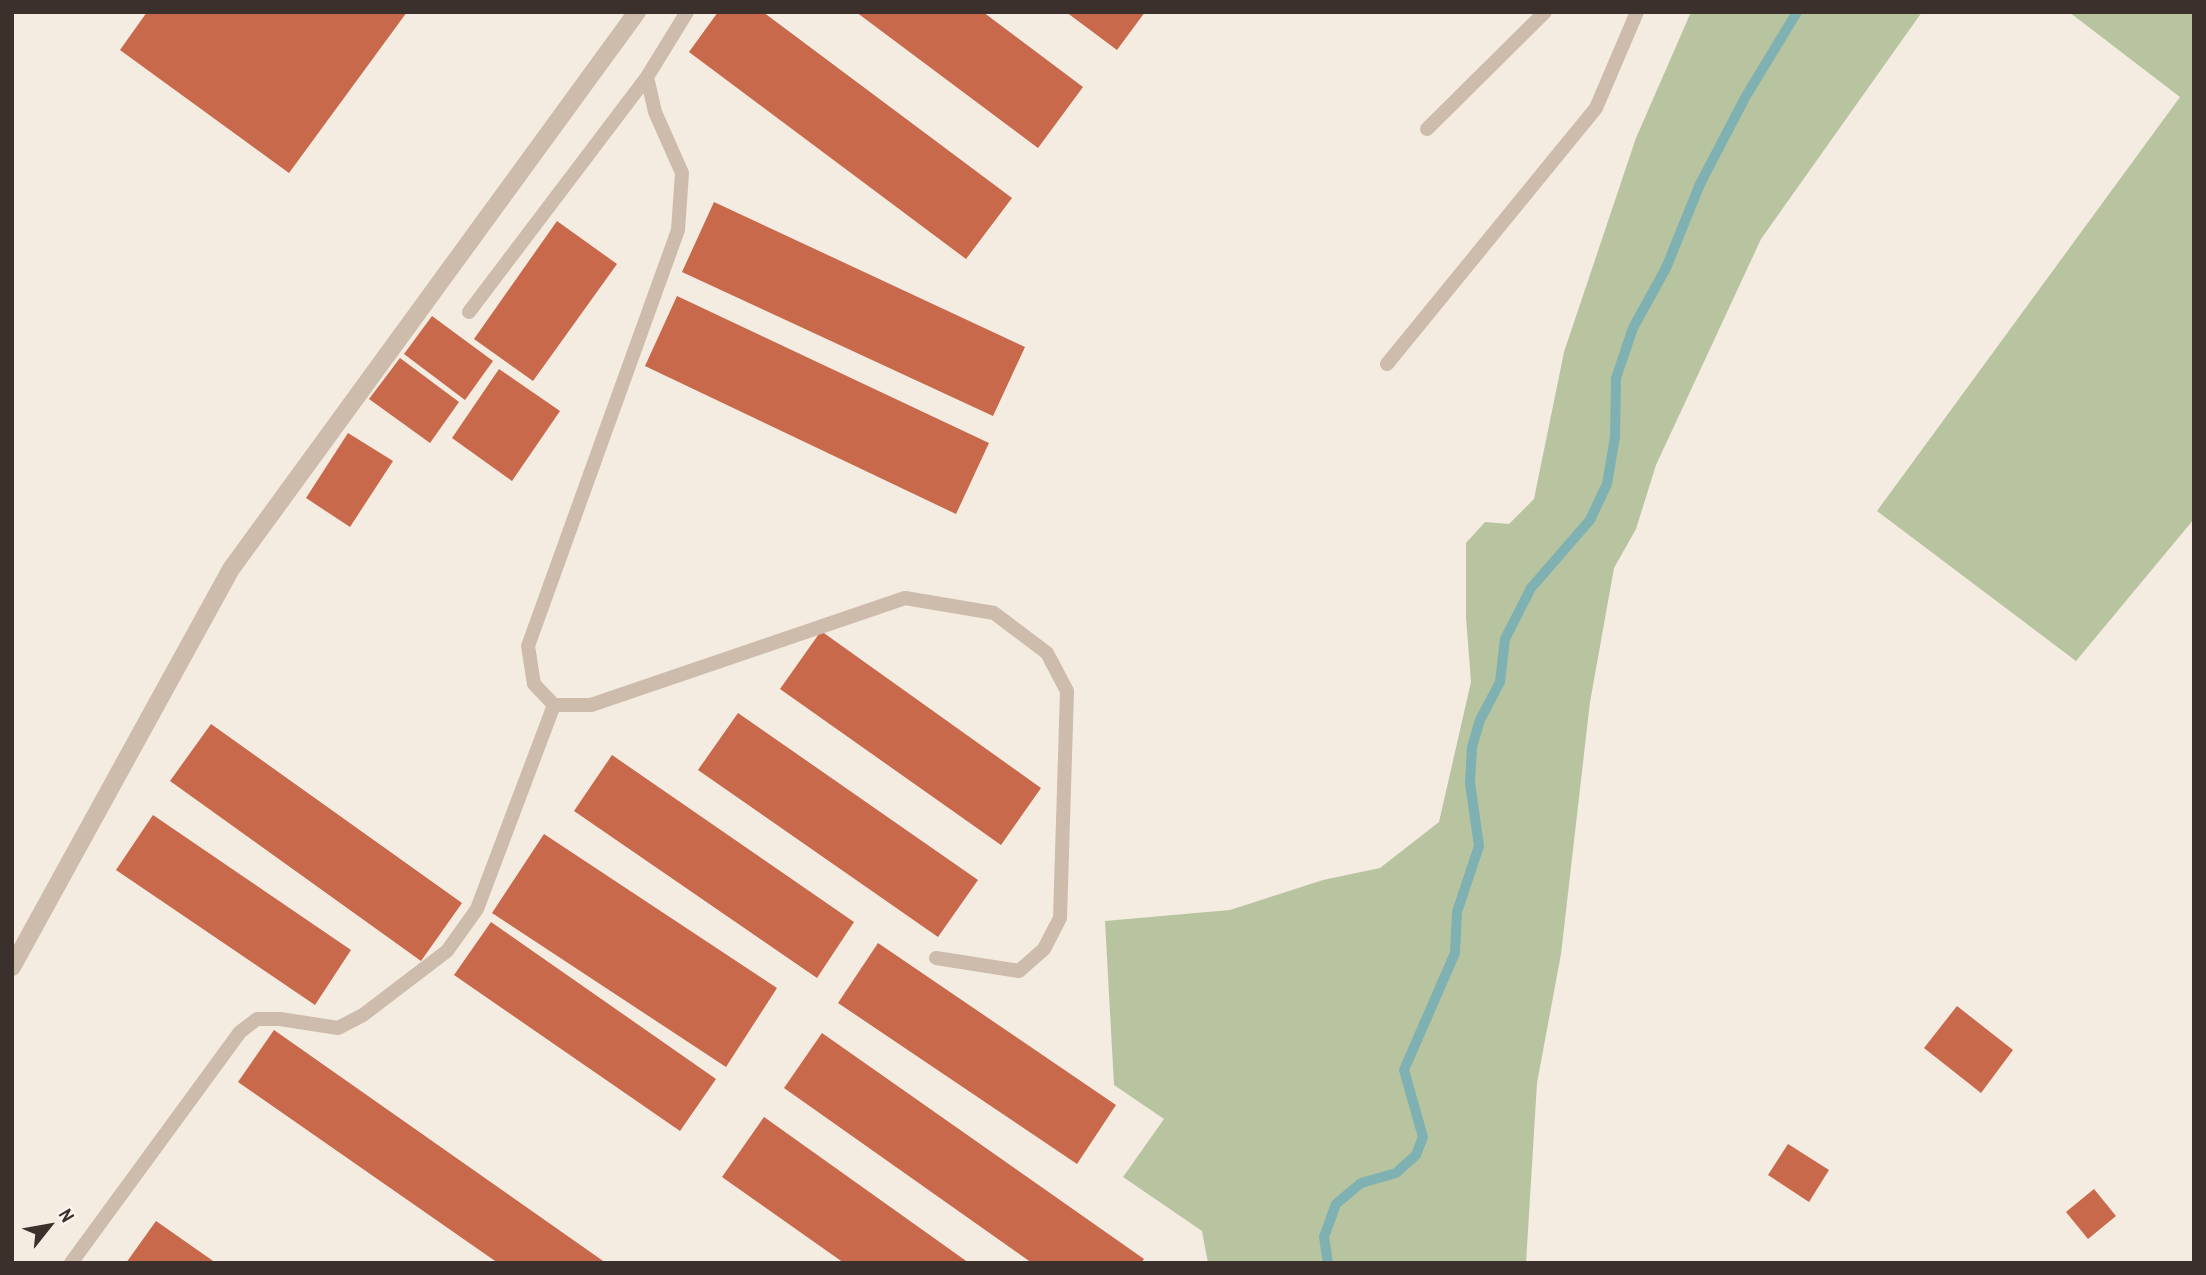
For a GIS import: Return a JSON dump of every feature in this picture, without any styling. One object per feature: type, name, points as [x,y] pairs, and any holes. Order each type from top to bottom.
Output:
[{"type":"street","points":[[12,967],[231,569],[637,12]]},
{"type":"lane","points":[[469,312],[647,77],[687,12]]},
{"type":"lane","points":[[1427,129],[1545,12]]},
{"type":"lane","points":[[1387,364],[1596,108],[1637,12]]},
{"type":"lane","points":[[647,77],[655,112],[682,173],[678,230],[528,646],[534,684],[554,705],[591,705],[905,598],[995,613],[1047,653],[1067,691],[1060,918],[1044,949],[1019,971],[936,958]]},
{"type":"lane","points":[[71,1263],[240,1032],[257,1019],[280,1019],[338,1028],[363,1015],[447,951],[477,909],[554,705]]},
{"type":"green space","points":[[1691,12],[1922,12],[1761,239],[1656,465],[1636,529],[1614,568],[1590,702],[1561,954],[1537,1083],[1526,1263],[1208,1263],[1202,1231],[1123,1177],[1164,1119],[1114,1085],[1105,921],[1230,910],[1323,880],[1380,868],[1439,822],[1471,682],[1466,617],[1466,543],[1485,522],[1509,524],[1534,499],[1564,352],[1636,138]]},
{"type":"green space","points":[[2069,12],[2194,12],[2194,519],[2076,661],[1877,511],[2180,97]]},
{"type":"building","points":[[147,12],[407,12],[289,173],[120,50]]},
{"type":"building","points":[[718,12],[763,12],[1012,198],[966,259],[689,52]]},
{"type":"building","points":[[856,12],[983,12],[1083,87],[1038,148]]},
{"type":"building","points":[[1066,12],[1145,12],[1117,50]]},
{"type":"building","points":[[714,202],[1025,347],[993,416],[682,272]]},
{"type":"building","points":[[557,221],[617,264],[533,381],[474,339]]},
{"type":"building","points":[[677,296],[989,443],[956,514],[645,366]]},
{"type":"building","points":[[432,316],[493,361],[465,400],[404,354]]},
{"type":"building","points":[[400,358],[459,402],[430,443],[369,399]]},
{"type":"building","points":[[499,369],[560,411],[512,481],[452,438]]},
{"type":"building","points":[[348,433],[393,461],[350,527],[306,498]]},
{"type":"building","points":[[821,631],[1041,788],[1001,845],[780,689]]},
{"type":"building","points":[[738,713],[978,880],[938,937],[698,770]]},
{"type":"building","points":[[211,724],[462,903],[421,961],[170,781]]},
{"type":"building","points":[[612,755],[854,922],[817,978],[574,811]]},
{"type":"building","points":[[153,815],[351,950],[315,1005],[116,870]]},
{"type":"building","points":[[544,834],[777,988],[726,1067],[492,913]]},
{"type":"building","points":[[491,922],[716,1079],[680,1131],[454,975]]},
{"type":"building","points":[[878,943],[1116,1105],[1077,1164],[838,1003]]},
{"type":"building","points":[[1957,1006],[2013,1050],[1981,1093],[1924,1048]]},
{"type":"building","points":[[274,1030],[606,1263],[498,1263],[238,1082]]},
{"type":"building","points":[[822,1033],[1144,1259],[1141,1263],[1032,1263],[784,1088]]},
{"type":"building","points":[[764,1117],[969,1263],[844,1263],[722,1177]]},
{"type":"building","points":[[1788,1144],[1829,1170],[1809,1202],[1768,1175]]},
{"type":"building","points":[[2094,1189],[2116,1216],[2088,1239],[2066,1212]]},
{"type":"building","points":[[156,1221],[216,1263],[126,1263]]},
{"type":"waterway","points":[[1328,1263],[1324,1237],[1336,1204],[1361,1183],[1396,1173],[1416,1155],[1423,1137],[1404,1070],[1455,953],[1457,912],[1479,846],[1470,783],[1472,747],[1480,720],[1500,682],[1505,639],[1531,588],[1590,520],[1607,484],[1615,437],[1616,378],[1633,328],[1666,268],[1700,184],[1746,96],[1797,12]]}]
